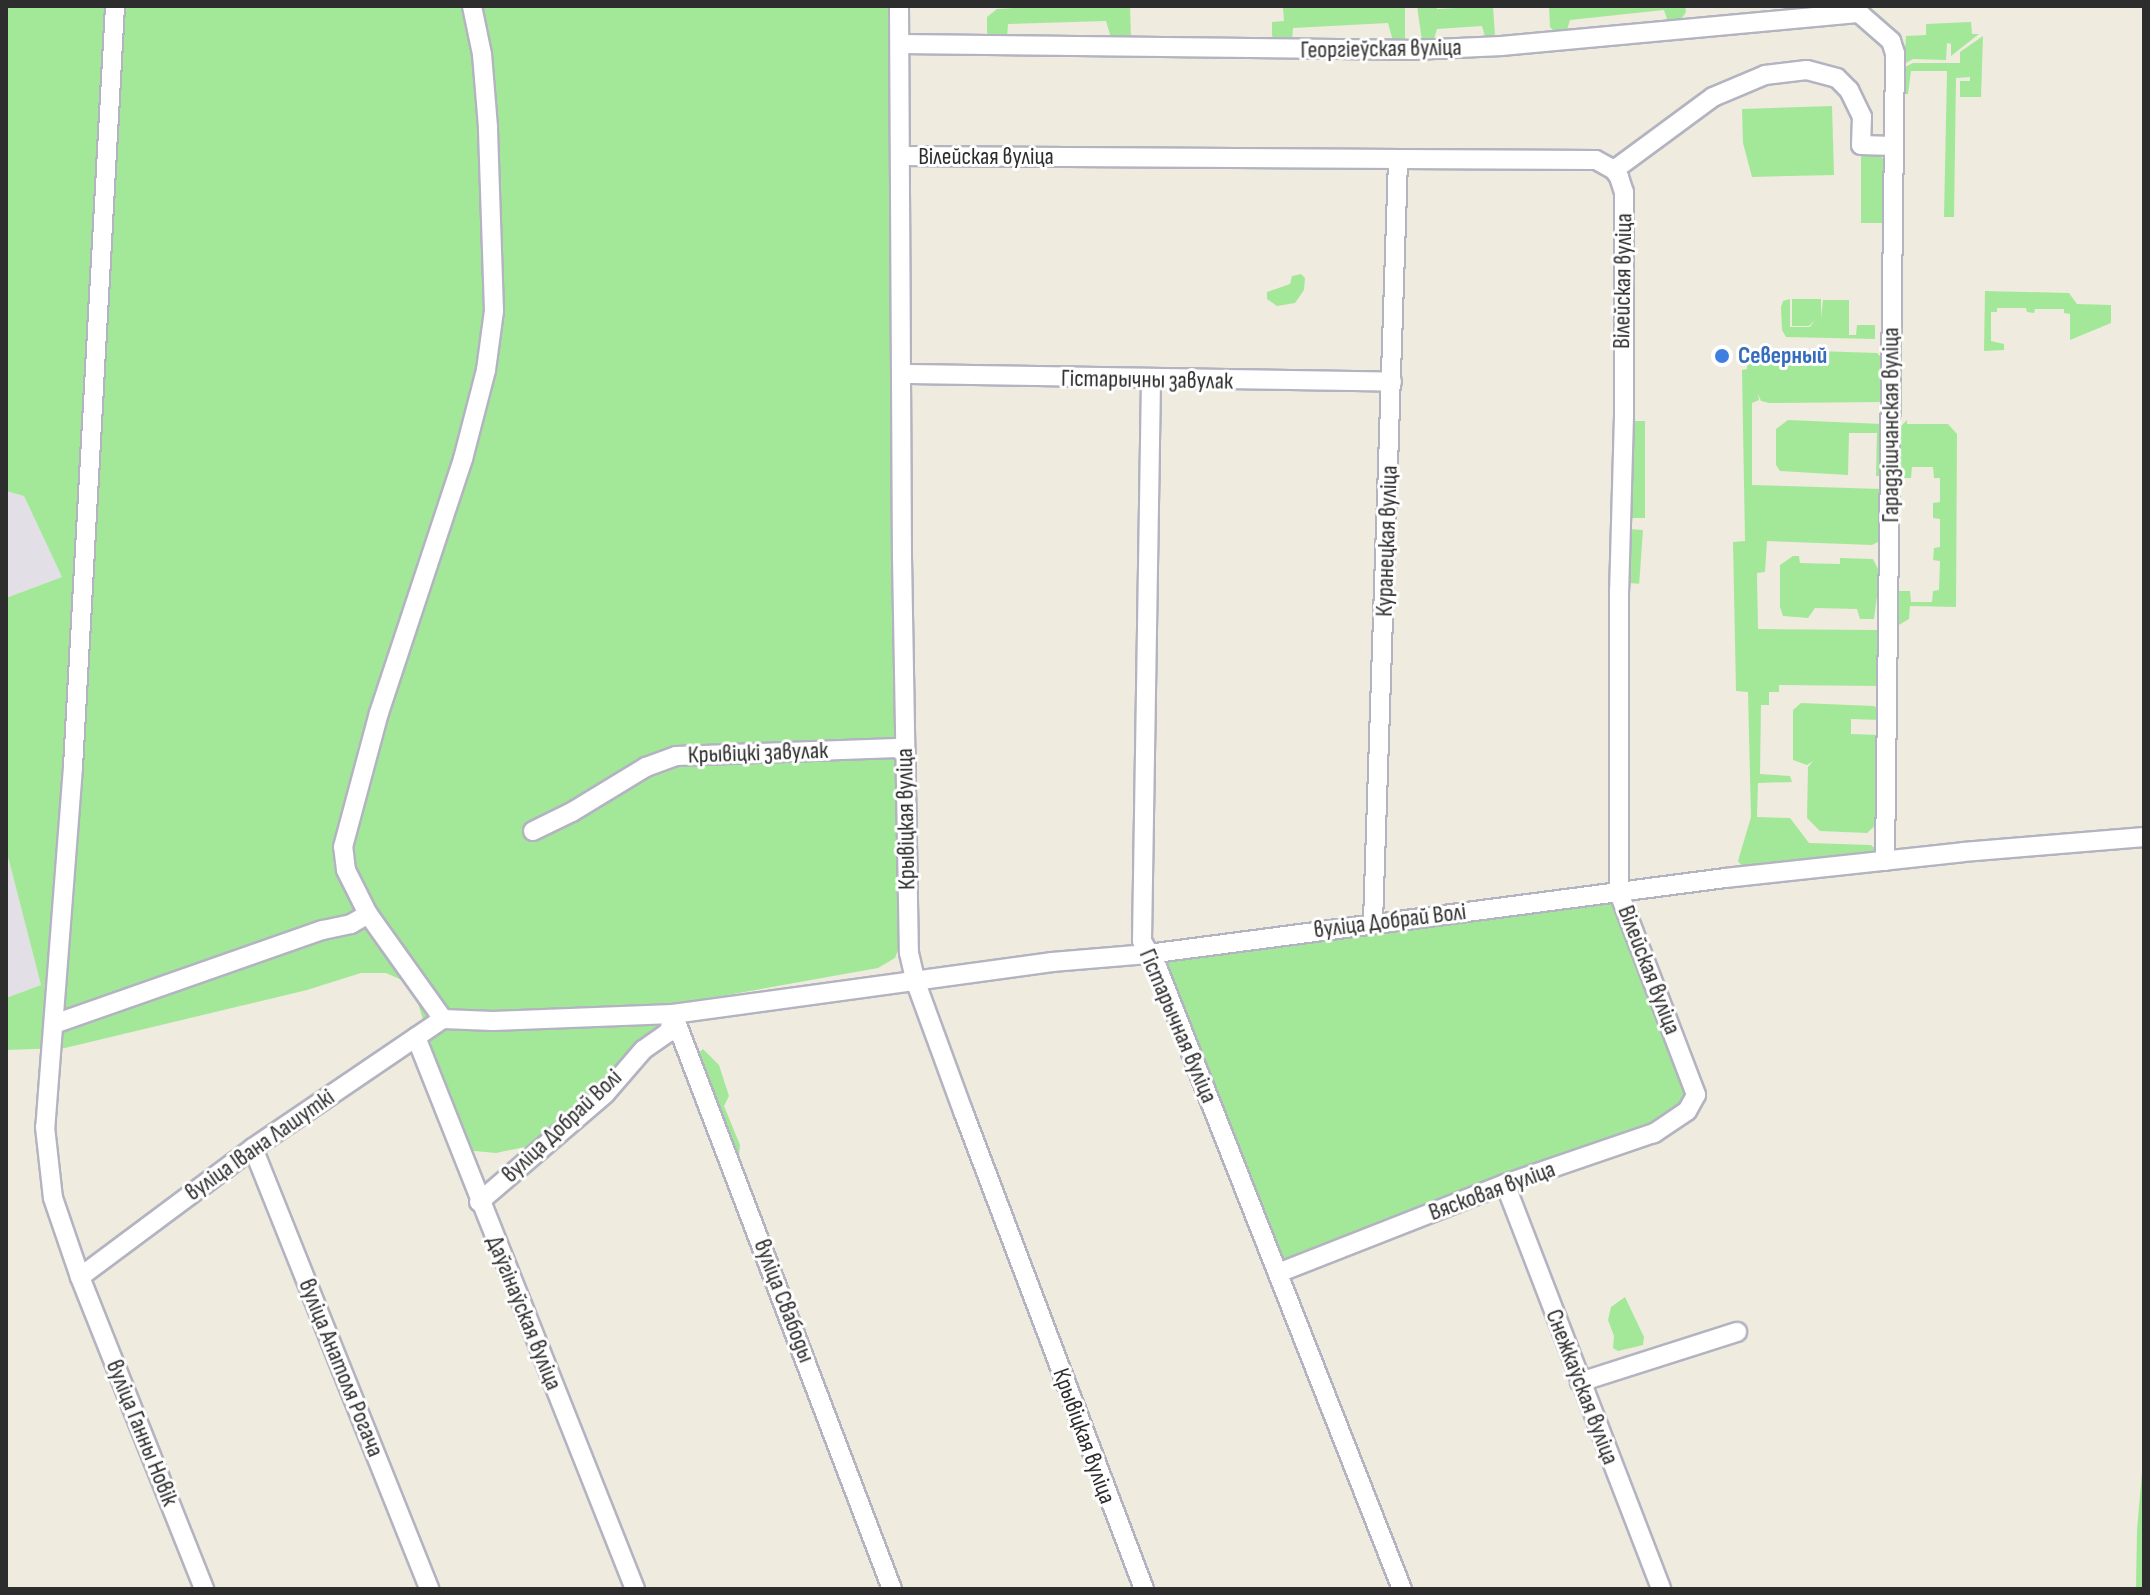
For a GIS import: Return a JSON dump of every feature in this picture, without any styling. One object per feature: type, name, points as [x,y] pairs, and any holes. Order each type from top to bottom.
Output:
[{"type":"street","name":"вуліца Ганны Новік","points":[[115,6],[99,335],[47,1141],[53,1198],[80,1277],[204,1589]]},
{"type":"street","points":[[443,1019],[368,914],[346,870],[343,847],[379,713],[463,459],[486,370],[494,311],[488,127],[482,54],[472,6]]},
{"type":"street","name":"Крывіцкая вуліца","points":[[899,6],[904,753],[909,953],[915,980],[1144,1589]]},
{"type":"street","name":"Георгіеўская вуліца","points":[[901,44],[1413,50],[1502,46],[1859,10]]},
{"type":"street","name":"Гарадзішчанская вуліца","points":[[1859,10],[1887,36],[1894,47],[1885,861]]},
{"type":"street","points":[[1614,170],[1713,97],[1765,75],[1807,70],[1837,78],[1849,90],[1862,117],[1861,145],[1893,146]]},
{"type":"street","name":"Вілейская вуліца","points":[[900,156],[1596,160],[1614,170],[1624,192],[1619,893],[1696,1095]]},
{"type":"street","name":"Куранецкая вуліца","points":[[1373,922],[1398,161]]},
{"type":"street","name":"Гістарычны завулак","points":[[903,374],[1392,382]]},
{"type":"street","name":"Гістарычная вуліца","points":[[1151,380],[1142,941],[1278,1273],[1402,1589]]},
{"type":"street","name":"Крывіцкі завулак","points":[[533,831],[572,812],[646,767],[676,756],[897,748],[904,753]]},
{"type":"street","name":"вуліца Добрай Волі","points":[[443,1019],[493,1021],[673,1014],[915,980],[1148,954],[1373,922],[1885,861],[2144,837]]},
{"type":"street","points":[[54,1024],[323,930],[351,924],[368,914]]},
{"type":"street","name":"вуліца Добрай Волі","points":[[479,1202],[606,1093],[643,1050],[669,1032],[673,1014]]},
{"type":"street","name":"вуліца Свабоды","points":[[673,1014],[892,1589]]},
{"type":"street","name":"вуліца Івана Лашуткі","points":[[80,1277],[253,1148],[443,1019]]},
{"type":"street","name":"Даўгінаўская вуліца","points":[[416,1037],[635,1589]]},
{"type":"street","name":"Вясковая вуліца","points":[[1278,1273],[1505,1184],[1654,1133],[1687,1111],[1696,1095]]},
{"type":"street","name":"вуліца Анатоля Рогача","points":[[253,1148],[429,1589]]},
{"type":"street","name":"Снежкаўская вуліца","points":[[1505,1184],[1661,1589]]},
{"type":"street","points":[[1580,1382],[1737,1332]]},
{"type":"shaded area","points":[[6,491],[24,496],[62,577],[6,598]]},
{"type":"shaded area","points":[[6,849],[41,985],[6,998]]},
{"type":"green space","points":[[6,6],[889,6],[900,945],[895,958],[878,968],[683,1003],[650,1014],[673,1014],[669,1032],[554,1134],[530,1146],[496,1153],[464,1150],[416,997],[404,981],[386,973],[361,973],[307,990],[65,1048],[6,1050],[6,998],[41,985],[6,849],[6,598],[62,577],[24,496],[6,491]]},
{"type":"green space","points":[[1130,6],[1131,37],[1124,41],[1111,38],[1106,21],[1008,24],[1007,38],[992,38],[987,33],[987,17],[997,9]]},
{"type":"green space","points":[[1273,6],[1405,6],[1405,40],[1393,41],[1388,23],[1293,28],[1292,42],[1276,40],[1272,36],[1272,22],[1284,21],[1283,8]]},
{"type":"green space","points":[[1417,6],[1436,6],[1437,9],[1493,6],[1495,36],[1486,40],[1482,26],[1437,29],[1433,42],[1422,41]]},
{"type":"green space","points":[[1549,6],[1685,6],[1686,12],[1680,21],[1668,22],[1664,10],[1570,20],[1566,33],[1557,34],[1550,27]]},
{"type":"green space","points":[[1971,22],[1972,34],[1979,34],[1951,56],[1951,44],[1947,43],[1946,60],[1913,59],[1904,64],[1906,36],[1926,35],[1926,24]]},
{"type":"green space","points":[[1983,36],[1981,97],[1960,97],[1960,81],[1970,81],[1970,77],[1956,78],[1954,217],[1944,217],[1947,71],[1911,71],[1908,94],[1904,94],[1905,67],[1913,63],[1960,63],[1960,52]]},
{"type":"green space","points":[[1832,106],[1834,175],[1752,177],[1743,143],[1742,109]]},
{"type":"green space","points":[[1861,149],[1879,154],[1884,160],[1885,223],[1861,223]]},
{"type":"green space","points":[[1301,274],[1305,278],[1304,290],[1295,303],[1277,306],[1267,299],[1267,292],[1290,284],[1292,276]]},
{"type":"green space","points":[[1985,291],[2069,293],[2077,304],[2111,305],[2111,323],[2070,340],[2070,314],[2064,313],[2064,309],[2035,309],[2034,313],[2027,312],[2026,308],[1997,308],[1997,312],[1991,312],[1991,341],[2004,344],[2004,350],[1984,351]]},
{"type":"green space","points":[[1790,299],[1790,327],[1810,327],[1815,320],[1809,326],[1792,326],[1792,299],[1821,299],[1821,318],[1823,300],[1849,300],[1849,335],[1856,335],[1857,325],[1875,325],[1875,339],[1786,337],[1782,330],[1781,307],[1783,301]]},
{"type":"green space","points":[[1786,350],[1877,353],[1883,359],[1883,402],[1769,403],[1761,401],[1758,394],[1759,400],[1752,403],[1752,485],[1881,489],[1882,540],[1872,545],[1767,541],[1765,572],[1757,573],[1758,629],[1880,631],[1878,686],[1779,685],[1779,692],[1769,692],[1769,705],[1761,705],[1760,774],[1790,776],[1792,782],[1758,783],[1757,817],[1790,818],[1809,843],[1871,845],[1878,851],[1877,856],[1745,870],[1738,861],[1751,817],[1748,692],[1736,691],[1733,542],[1745,541],[1742,370],[1747,369],[1747,359],[1776,359]]},
{"type":"green space","points":[[1788,420],[1882,424],[1881,476],[1876,476],[1877,433],[1849,433],[1848,475],[1780,471],[1776,465],[1776,429]]},
{"type":"green space","points":[[1907,420],[1907,424],[1948,424],[1957,434],[1956,607],[1910,606],[1909,619],[1897,626],[1898,591],[1910,591],[1911,602],[1932,602],[1933,591],[1939,590],[1940,561],[1933,560],[1934,548],[1940,547],[1940,519],[1933,518],[1933,503],[1940,502],[1940,478],[1934,478],[1933,467],[1912,467],[1911,478],[1900,478],[1901,426]]},
{"type":"green space","points":[[1629,421],[1645,421],[1645,518],[1629,518]]},
{"type":"green space","points":[[1629,529],[1643,530],[1639,584],[1625,583]]},
{"type":"green space","points":[[1793,556],[1799,556],[1800,563],[1840,564],[1840,558],[1873,559],[1880,573],[1874,619],[1860,619],[1857,609],[1815,608],[1808,618],[1783,616],[1780,607],[1780,565]]},
{"type":"green space","points":[[1801,703],[1874,706],[1881,711],[1881,720],[1851,719],[1851,734],[1880,735],[1878,823],[1867,833],[1820,831],[1807,818],[1808,767],[1813,761],[1807,765],[1793,760],[1793,710]]},
{"type":"green space","points":[[1619,893],[1693,1082],[1687,1111],[1278,1273],[1148,954]]},
{"type":"green space","points":[[703,1049],[719,1065],[729,1096],[724,1106],[740,1145],[739,1155],[735,1156],[697,1054]]},
{"type":"green space","points":[[1625,1297],[1644,1337],[1643,1345],[1618,1351],[1613,1348],[1614,1336],[1608,1320],[1611,1307]]},
{"type":"green space","points":[[2144,1450],[2144,1589],[2136,1589],[2137,1530]]},
{"type":"place","name":"Северный","points":[[1722,356]]}]
